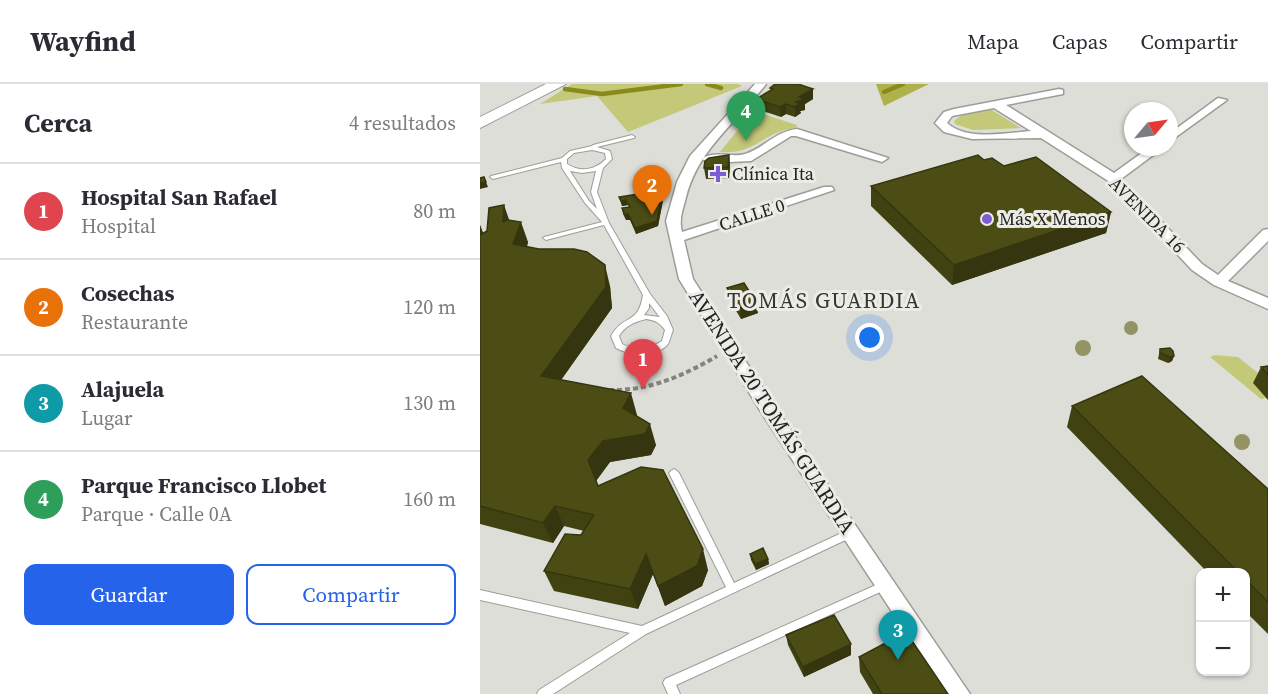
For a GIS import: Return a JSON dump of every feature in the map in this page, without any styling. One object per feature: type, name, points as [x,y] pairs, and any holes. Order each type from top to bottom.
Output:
[{"type":"main road","points":[[480,112],[531,84]]},
{"type":"main road","points":[[480,112],[558,84]]},
{"type":"street","name":"AVENIDA 20 TOMÁS GUARDIA","points":[[761,86],[694,159],[676,201],[673,221],[675,239],[686,279],[728,349],[959,694]]},
{"type":"street","points":[[1043,134],[958,135],[944,128],[941,123],[948,114],[1059,92]]},
{"type":"street","points":[[1178,134],[1198,124],[1222,100]]},
{"type":"street","name":"AVENIDA 16","points":[[996,104],[1114,179],[1197,267],[1219,282],[1268,304]]},
{"type":"street","points":[[694,159],[747,158],[788,134],[797,132],[882,158]]},
{"type":"street","points":[[1114,179],[1146,156]]},
{"type":"street","name":"CALLE 0","points":[[675,239],[828,190]]},
{"type":"street","points":[[1219,282],[1268,233]]},
{"type":"lane","points":[[493,177],[564,162],[572,152],[633,137],[600,167],[579,171],[564,162]]},
{"type":"lane","points":[[585,148],[604,150],[608,152],[609,159]]},
{"type":"lane","points":[[564,162],[587,202],[606,223]]},
{"type":"lane","points":[[600,167],[594,192],[606,223],[647,295],[663,316],[666,325],[668,336],[658,347],[641,352],[624,350],[619,346],[615,336],[623,325],[638,318],[654,318],[666,325]]},
{"type":"lane","points":[[546,238],[606,223]]},
{"type":"lane","points":[[638,318],[645,308],[647,295]]},
{"type":"lane","points":[[674,473],[732,589]]},
{"type":"lane","points":[[543,694],[642,632],[851,533]]},
{"type":"lane","points":[[674,694],[669,683],[886,585]]},
{"type":"lane","points":[[480,595],[642,632]]},
{"type":"path","points":[[605,389],[642,388],[664,381],[728,349]]},
{"type":"green space","points":[[572,84],[738,84],[742,86],[628,132],[597,96],[540,104]]},
{"type":"green space","points":[[990,109],[1021,128],[973,130],[955,124],[954,121],[962,115]]},
{"type":"green space","points":[[753,111],[797,125],[796,128],[775,133],[742,150],[720,152]]},
{"type":"green space","points":[[1215,355],[1238,357],[1268,381],[1254,384],[1266,398],[1261,399],[1210,357]]},
{"type":"shaded area","points":[[876,84],[929,84],[884,106]]},
{"type":"building","points":[[775,84],[798,84],[813,89],[799,97],[805,99],[795,102],[800,103],[795,107],[786,104],[780,107],[756,99],[773,89],[770,88]]},
{"type":"building","points":[[729,155],[728,167],[704,168],[705,161],[709,158]]},
{"type":"building","name":"Más X Menos","points":[[978,155],[984,160],[992,158],[1004,166],[1036,157],[1111,212],[954,265],[871,186]]},
{"type":"building","points":[[484,177],[486,182],[480,183],[480,178]]},
{"type":"building","points":[[663,190],[657,221],[635,228],[622,208],[630,207],[626,200],[621,201],[619,197]]},
{"type":"building","points":[[504,205],[503,222],[508,220],[521,222],[513,244],[539,249],[574,249],[587,252],[605,265],[606,287],[541,376],[631,393],[623,408],[650,424],[645,434],[603,441],[588,460],[598,486],[641,467],[663,470],[703,549],[697,566],[658,586],[646,554],[630,589],[544,571],[565,534],[581,535],[594,515],[555,506],[543,523],[480,506],[480,235],[487,231],[489,208]]},
{"type":"building","points":[[744,283],[756,302],[740,308],[727,288]]},
{"type":"building","points":[[1170,348],[1174,356],[1170,357],[1160,353],[1160,349]]},
{"type":"building","points":[[1268,366],[1268,375],[1261,367]]},
{"type":"building","points":[[1142,376],[1268,489],[1268,602],[1250,584],[1250,568],[1234,568],[1072,406]]},
{"type":"building","points":[[763,548],[768,559],[755,564],[750,554]]},
{"type":"building","points":[[834,615],[851,644],[803,667],[786,635]]},
{"type":"building","points":[[906,632],[948,694],[882,694],[859,657]]},
{"type":"waterway","points":[[565,89],[602,94],[681,84]]},
{"type":"waterway","points":[[707,84],[721,88]]},
{"type":"waterway","points":[[884,92],[903,84]]},
{"type":"place","name":"Parque Francisco Llobet","points":[[746,141]]},
{"type":"place","name":"Clínica Ita","points":[[718,174]]},
{"type":"place","name":"Cosechas","points":[[652,215]]},
{"type":"place","name":"Más X Menos","points":[[987,219]]},
{"type":"place","name":"Hospital San Rafael","points":[[643,389]]},
{"type":"place","name":"Alajuela","points":[[898,660]]},
{"type":"district","name":"TOMÁS GUARDIA","points":[[824,300]]}]
